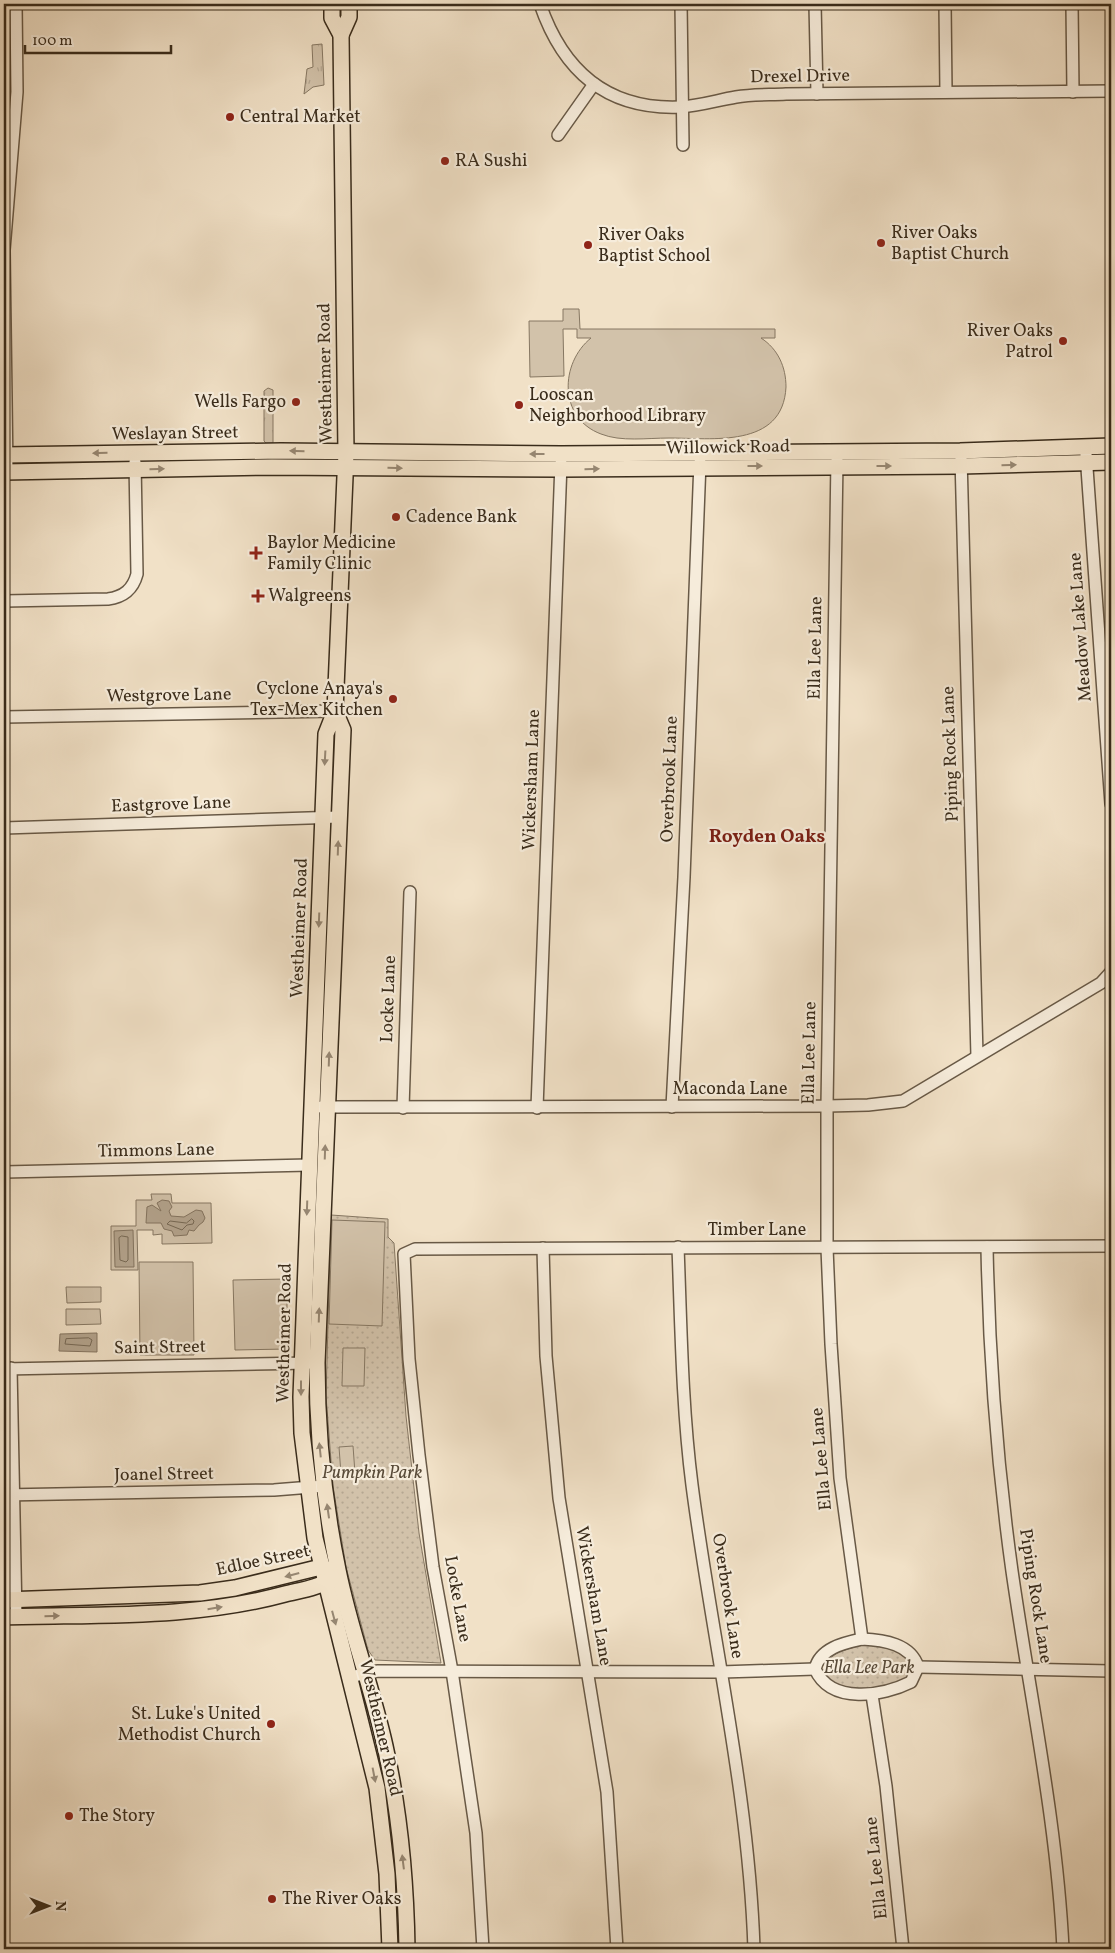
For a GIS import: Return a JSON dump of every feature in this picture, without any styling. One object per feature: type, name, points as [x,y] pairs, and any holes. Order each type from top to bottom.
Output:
[{"type":"main road","name":"Westheimer Road","points":[[332,4],[332,18],[341,35]]},
{"type":"main road","name":"Westheimer Road","points":[[349,4],[349,17],[341,35],[346,460],[335,711],[326,734],[301,1363],[302,1433],[308,1488],[321,1567],[369,1749],[384,1837],[390,1949]]},
{"type":"main road","name":"Willowick Road","points":[[346,460],[561,462],[700,467],[836,466],[1111,446]]},
{"type":"main road","name":"Willowick Road","points":[[561,462],[700,451],[822,450],[961,458],[1111,462]]},
{"type":"main road","name":"Weslayan Street","points":[[5,455],[134,453],[346,460]]},
{"type":"main road","name":"Weslayan Street","points":[[5,472],[135,469],[346,460]]},
{"type":"main road","name":"Westheimer Road","points":[[335,711],[342,730],[317,1364],[318,1432],[324,1486],[338,1573],[385,1746],[400,1837],[404,1874],[407,1949]]},
{"type":"main road","points":[[309,1165],[317,1176],[324,1196]]},
{"type":"main road","points":[[305,1260],[321,1262]]},
{"type":"main road","name":"Edloe Street","points":[[10,1600],[179,1595],[235,1588],[321,1567],[338,1573]]},
{"type":"main road","name":"Edloe Street","points":[[10,1616],[162,1614],[244,1604],[325,1584],[338,1573]]},
{"type":"main road","points":[[127,1597],[127,1615]]},
{"type":"main road","points":[[384,1837],[400,1837]]},
{"type":"street","points":[[5,472],[4,251],[17,92],[16,4]]},
{"type":"street","name":"Drexel Drive","points":[[540,4],[549,29],[558,46],[594,84],[610,95],[643,105],[683,107],[739,96],[1111,91]]},
{"type":"street","points":[[681,4],[684,145]]},
{"type":"street","points":[[815,4],[817,94]]},
{"type":"street","points":[[945,4],[946,92]]},
{"type":"street","points":[[1072,4],[1074,92]]},
{"type":"street","points":[[558,135],[594,84]]},
{"type":"street","name":"Meadow Lake Lane","points":[[1086,447],[1111,804]]},
{"type":"street","points":[[822,450],[836,466]]},
{"type":"street","name":"Overbrook Lane","points":[[672,1107],[684,877],[700,451]]},
{"type":"street","name":"Ella Lee Lane","points":[[838,451],[836,466],[827,1106],[828,1248],[831,1344],[840,1478],[862,1639]]},
{"type":"street","points":[[4,601],[108,599],[117,598],[129,590],[137,574],[134,453]]},
{"type":"street","name":"Piping Rock Lane","points":[[961,458],[977,1056]]},
{"type":"street","name":"Wickersham Lane","points":[[537,1108],[561,462]]},
{"type":"street","name":"Westgrove Lane","points":[[4,717],[335,711]]},
{"type":"street","name":"Eastgrove Lane","points":[[4,828],[339,817]]},
{"type":"street","name":"Locke Lane","points":[[403,1108],[410,892]]},
{"type":"street","name":"Maconda Lane","points":[[311,1107],[827,1106],[868,1105],[903,1101],[1101,983],[1111,972]]},
{"type":"street","name":"Timmons Lane","points":[[4,1172],[309,1165]]},
{"type":"street","name":"Piping Rock Lane","points":[[987,1246],[989,1337],[1000,1471],[1012,1570],[1057,1872],[1063,1949]]},
{"type":"street","name":"Timber Lane","points":[[404,1254],[415,1249],[1111,1246]]},
{"type":"street","name":"Overbrook Lane","points":[[678,1247],[682,1360],[692,1484],[721,1672],[738,1766],[751,1885],[754,1949]]},
{"type":"street","name":"Wickersham Lane","points":[[543,1248],[546,1356],[559,1498],[589,1671],[607,1792],[617,1949]]},
{"type":"street","name":"Locke Lane","points":[[404,1254],[409,1359],[419,1456],[433,1567],[452,1671],[476,1833],[482,1949]]},
{"type":"street","name":"Saint Street","points":[[8,1369],[317,1364]]},
{"type":"street","points":[[8,1369],[10,1616]]},
{"type":"street","name":"Joanel Street","points":[[9,1495],[308,1488],[324,1486]]},
{"type":"street","points":[[862,1639],[878,1639],[903,1648],[915,1658],[918,1667],[911,1682],[886,1692],[872,1695],[837,1689],[825,1684],[818,1677],[815,1669],[822,1655],[832,1648],[862,1639]]},
{"type":"street","points":[[918,1667],[1111,1670]]},
{"type":"street","points":[[350,1677],[366,1673],[452,1671],[721,1672],[815,1669]]},
{"type":"street","name":"Ella Lee Lane","points":[[872,1695],[886,1786],[903,1949]]},
{"type":"green space","points":[[322,44],[324,85],[313,87],[304,94],[307,69],[313,67],[312,45]]},
{"type":"green space","points":[[563,309],[579,309],[580,329],[775,329],[775,338],[761,338],[772,347],[783,366],[786,387],[782,407],[772,421],[759,430],[742,436],[705,439],[634,439],[617,438],[601,434],[587,426],[577,416],[571,403],[568,389],[573,361],[591,338],[577,338],[577,329],[563,329],[564,376],[530,377],[529,321],[563,321]]},
{"type":"green space","points":[[268,388],[273,390],[273,443],[266,443],[264,441],[264,391]]},
{"type":"green space","points":[[151,1194],[171,1194],[172,1203],[211,1203],[212,1243],[162,1244],[162,1234],[153,1235],[153,1230],[137,1230],[138,1270],[111,1270],[111,1226],[136,1226],[136,1200],[152,1200]]},
{"type":"green space","name":"Pumpkin Park","points":[[331,1215],[388,1219],[388,1237],[394,1243],[406,1416],[419,1533],[441,1663],[375,1660],[368,1650],[346,1567],[333,1486],[326,1396]]},
{"type":"green space","points":[[332,1220],[385,1222],[382,1326],[329,1324]]},
{"type":"green space","points":[[139,1262],[193,1262],[194,1355],[140,1355]]},
{"type":"green space","points":[[287,1279],[287,1349],[235,1350],[233,1280]]},
{"type":"green space","points":[[66,1287],[101,1287],[101,1302],[67,1303]]},
{"type":"green space","points":[[66,1309],[100,1309],[101,1324],[66,1325]]},
{"type":"green space","points":[[343,1348],[365,1348],[364,1386],[342,1386]]},
{"type":"green space","points":[[353,1446],[355,1473],[341,1474],[339,1447]]},
{"type":"green space","name":"Ella Lee Park","points":[[863,1645],[878,1646],[903,1656],[913,1667],[908,1678],[886,1687],[869,1690],[850,1689],[834,1683],[824,1670],[826,1664],[839,1652]]},
{"type":"water","points":[[162,1200],[169,1201],[172,1207],[169,1211],[171,1216],[184,1217],[196,1210],[202,1211],[205,1218],[194,1231],[189,1230],[187,1235],[174,1236],[172,1231],[164,1229],[161,1223],[146,1223],[147,1207],[152,1205],[161,1211],[157,1203]]},
{"type":"water","points":[[133,1230],[134,1267],[115,1267],[114,1231]]},
{"type":"water","points":[[97,1333],[97,1352],[59,1351],[60,1334]]},
{"type":"place","name":"Central Market","points":[[230,117]]},
{"type":"place","name":"RA Sushi","points":[[445,161]]},
{"type":"place","name":"River Oaks Baptist Church","points":[[881,243]]},
{"type":"place","name":"River Oaks Baptist School","points":[[588,245]]},
{"type":"place","name":"River Oaks Patrol","points":[[1063,341]]},
{"type":"place","name":"Wells Fargo","points":[[296,402]]},
{"type":"place","name":"Looscan Neighborhood Library","points":[[519,405]]},
{"type":"place","name":"Cadence Bank","points":[[396,517]]},
{"type":"place","name":"Baylor Medicine Family Clinic","points":[[256,553]]},
{"type":"place","name":"Walgreens","points":[[258,596]]},
{"type":"place","name":"Cyclone Anaya's Tex-Mex Kitchen","points":[[393,699]]},
{"type":"place","name":"St. Luke's United Methodist Church","points":[[271,1724]]},
{"type":"place","name":"The Story","points":[[69,1816]]},
{"type":"place","name":"The River Oaks","points":[[272,1899]]},
{"type":"district","name":"Royden Oaks","points":[[767,837]]}]
